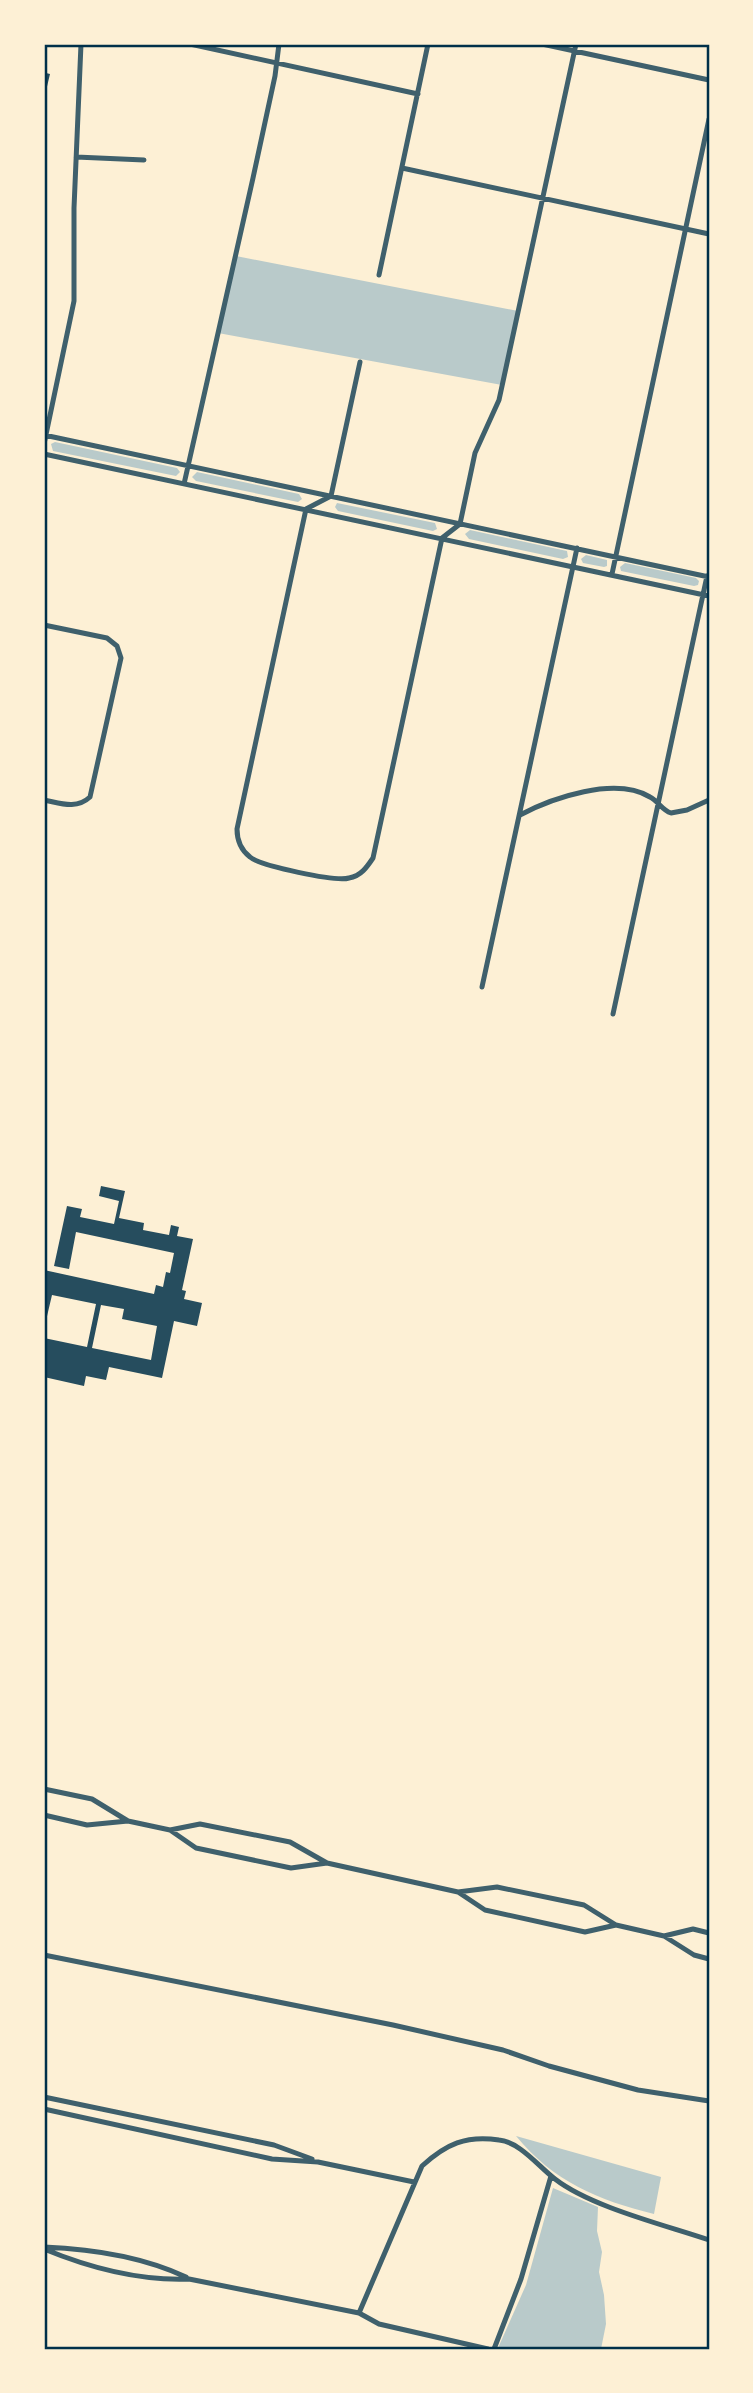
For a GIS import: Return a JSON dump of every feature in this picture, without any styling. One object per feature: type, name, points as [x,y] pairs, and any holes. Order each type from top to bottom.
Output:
[{"type":"street","points":[[44,444],[74,301],[81,44]]},
{"type":"street","points":[[190,44],[418,94]]},
{"type":"street","points":[[184,484],[251,191],[279,44]]},
{"type":"street","points":[[379,275],[428,44]]},
{"type":"street","points":[[542,44],[575,47],[709,80]]},
{"type":"street","points":[[306,509],[237,829],[244,852],[256,861],[339,880],[357,876],[373,858],[442,538],[460,524],[475,453],[499,400],[575,47]]},
{"type":"street","points":[[612,574],[709,119]]},
{"type":"street","points":[[76,158],[144,160]]},
{"type":"street","points":[[402,168],[709,234]]},
{"type":"street","points":[[331,496],[360,362]]},
{"type":"street","points":[[45,435],[708,576],[706,595],[657,803],[612,1014]]},
{"type":"street","points":[[44,454],[706,595]]},
{"type":"street","points":[[306,509],[331,496]]},
{"type":"street","points":[[482,987],[577,548]]},
{"type":"street","points":[[44,625],[107,638],[117,646],[121,659],[90,797],[74,806],[44,800]]},
{"type":"street","points":[[519,815],[552,800],[584,791],[627,790],[650,796],[667,812],[677,813],[709,800]]},
{"type":"street","points":[[44,1789],[92,1799],[128,1821]]},
{"type":"street","points":[[44,1815],[88,1825],[128,1821],[170,1830],[196,1848],[290,1868],[327,1863]]},
{"type":"street","points":[[170,1830],[200,1824],[290,1842],[327,1863],[458,1892],[498,1887],[572,1902],[584,1905],[616,1925],[664,1936],[694,1955],[709,1959]]},
{"type":"street","points":[[458,1892],[485,1910],[586,1932],[616,1925]]},
{"type":"street","points":[[664,1936],[693,1929],[709,1933]]},
{"type":"street","points":[[44,1955],[393,2025],[503,2050],[638,2090],[709,2101]]},
{"type":"street","points":[[44,2097],[274,2145],[318,2162]]},
{"type":"street","points":[[44,2109],[272,2159],[318,2162],[414,2182]]},
{"type":"street","points":[[359,2313],[422,2166],[439,2151],[458,2141],[502,2140],[521,2150],[551,2176],[580,2194],[709,2240]]},
{"type":"street","points":[[494,2349],[521,2279],[551,2176]]},
{"type":"street","points":[[44,2248],[77,2262],[139,2277],[160,2280],[189,2278]]},
{"type":"street","points":[[44,2248],[96,2250],[163,2266],[189,2278],[359,2313],[380,2324],[488,2349]]},
{"type":"shaded area","points":[[236,256],[518,311],[502,385],[218,333]]},
{"type":"shaded area","points":[[55,442],[177,468],[180,472],[176,476],[53,451],[51,444]]},
{"type":"shaded area","points":[[197,472],[299,494],[302,499],[298,502],[196,481],[192,477]]},
{"type":"shaded area","points":[[337,503],[435,523],[437,529],[433,531],[338,511],[335,507]]},
{"type":"shaded area","points":[[470,530],[567,551],[568,557],[563,559],[469,539],[465,534]]},
{"type":"shaded area","points":[[586,555],[607,560],[607,566],[583,563],[581,559]]},
{"type":"shaded area","points":[[625,563],[696,578],[698,585],[621,571],[620,567]]},
{"type":"shaded area","points":[[516,2136],[661,2177],[654,2214],[578,2187],[546,2166]]},
{"type":"shaded area","points":[[553,2188],[598,2207],[597,2231],[602,2252],[599,2272],[606,2324],[601,2349],[498,2348],[526,2285]]},
{"type":"building","points":[[44,67],[47,68],[46,73],[50,74],[45,95]]},
{"type":"building","points":[[101,1186],[125,1191],[119,1218],[144,1223],[143,1230],[169,1235],[171,1225],[179,1227],[177,1236],[193,1239],[182,1290],[186,1291],[184,1299],[202,1303],[197,1326],[174,1321],[162,1378],[109,1367],[106,1380],[86,1376],[84,1386],[44,1377],[44,1338],[87,1347],[96,1304],[52,1295],[44,1329],[44,1270],[154,1294],[156,1285],[163,1287],[166,1272],[170,1273],[174,1253],[76,1232],[69,1269],[54,1266],[67,1206],[82,1209],[80,1217],[114,1224],[119,1201],[99,1196]],"holes":[[[101,1305],[124,1309],[122,1319],[157,1326],[151,1360],[92,1348]]]}]
